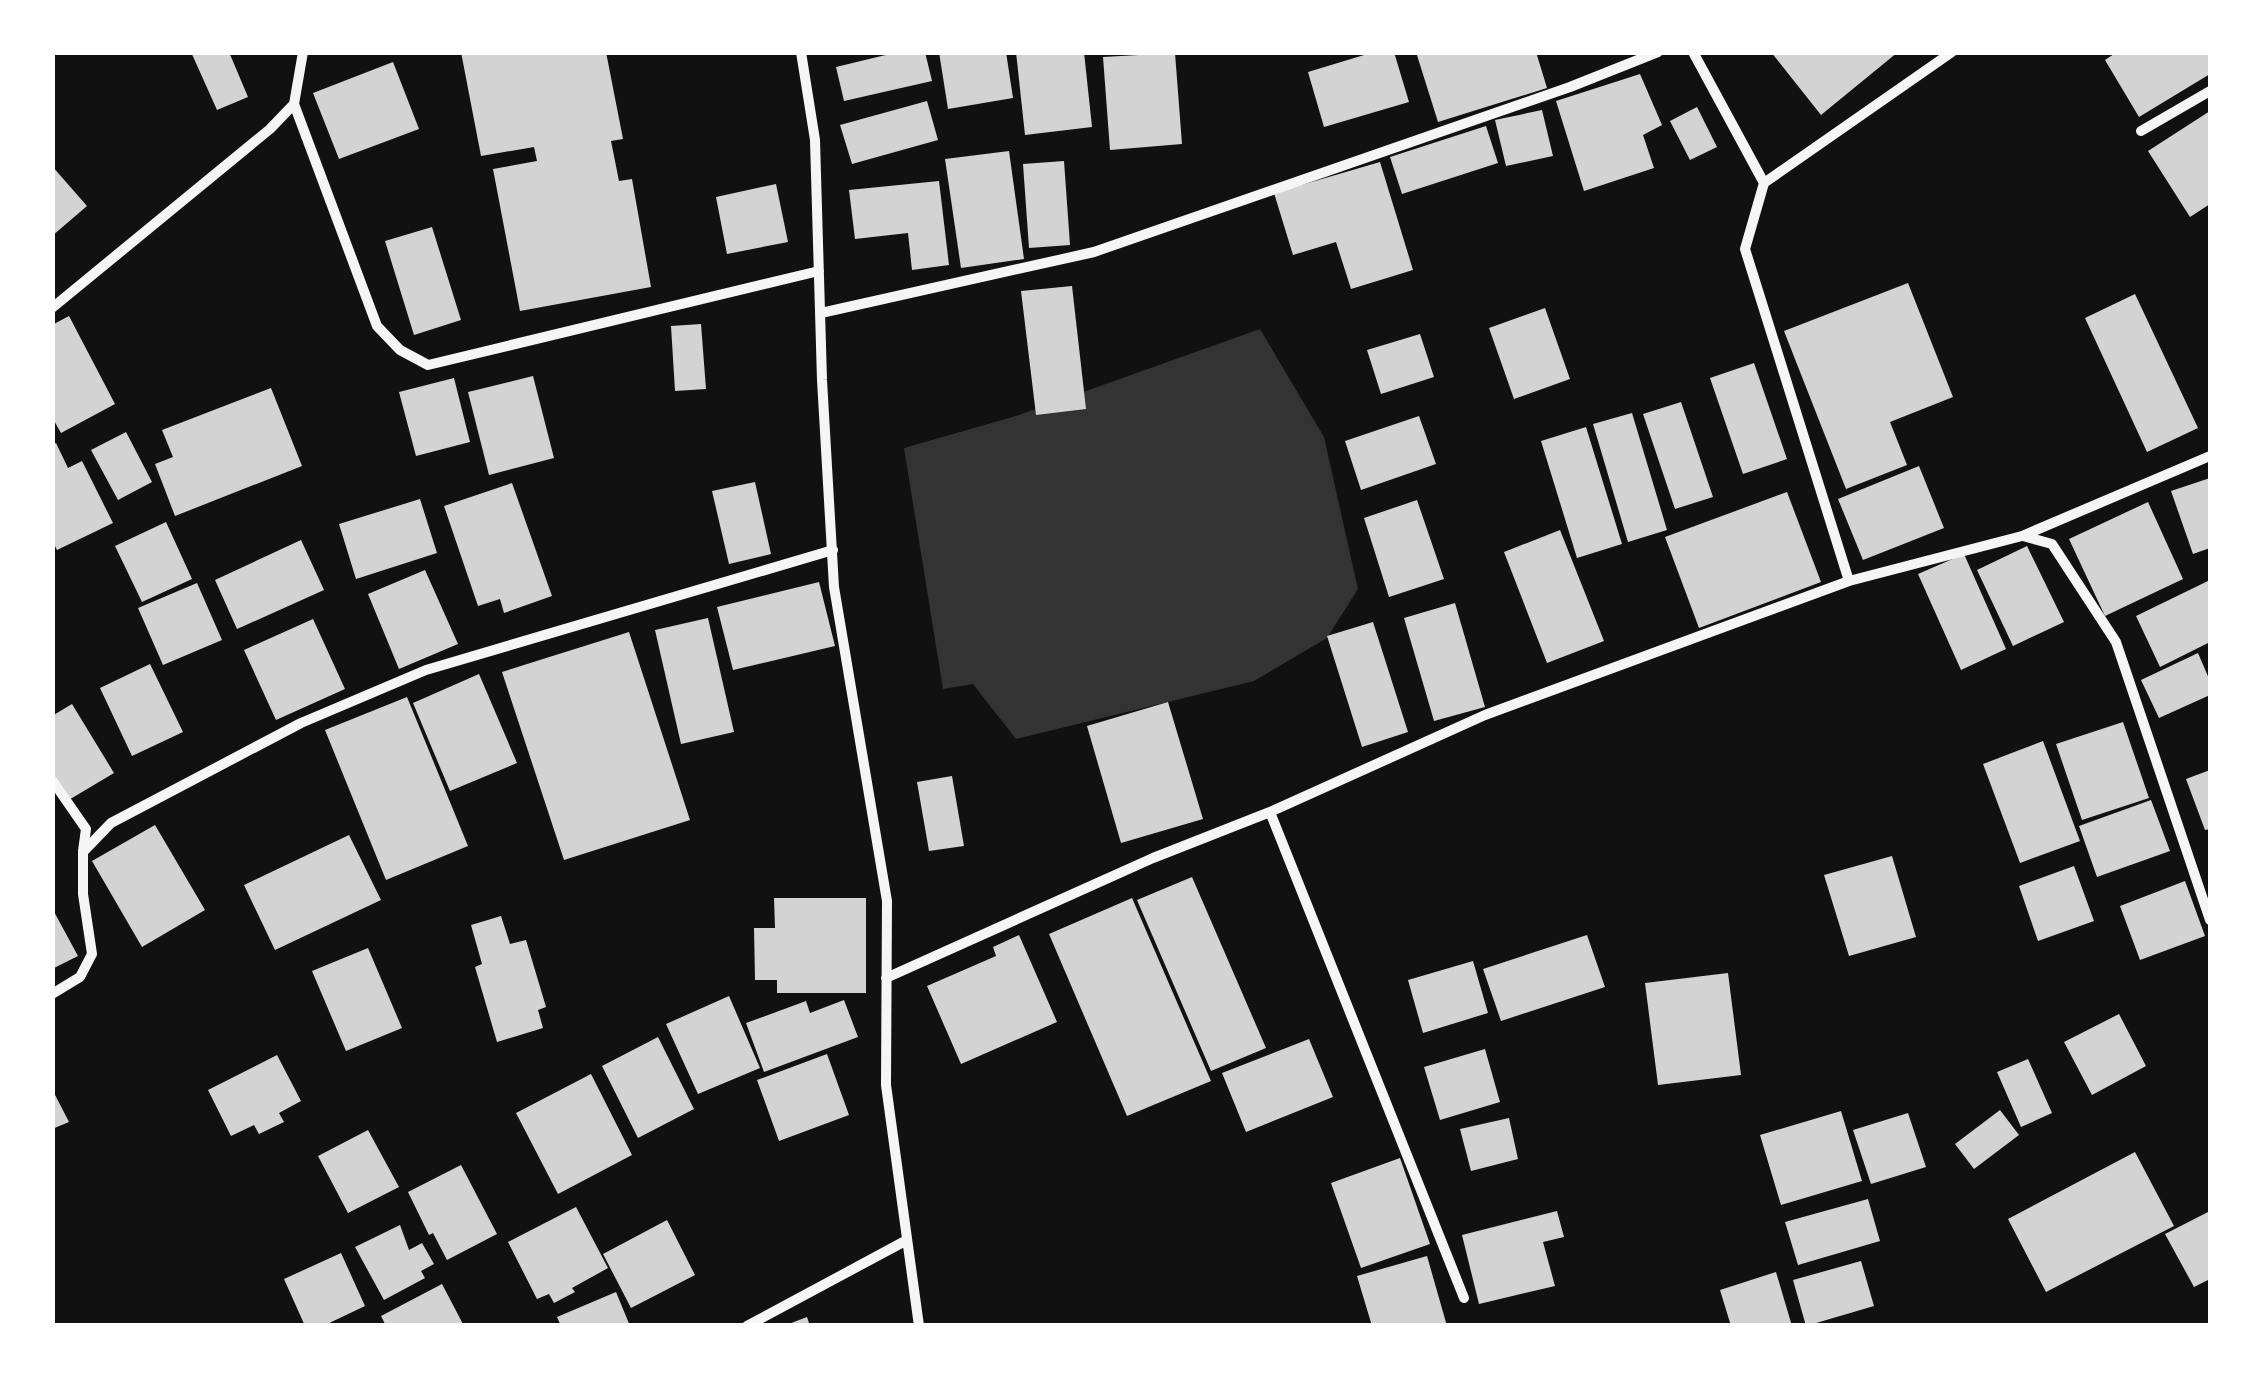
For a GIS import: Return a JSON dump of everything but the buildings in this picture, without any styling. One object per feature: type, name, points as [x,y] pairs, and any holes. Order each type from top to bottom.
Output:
[{"type":"street","points":[[303,52],[294,104],[377,326],[400,350],[428,364],[819,271]]},
{"type":"street","points":[[801,52],[815,140],[834,587],[888,900],[886,1085],[919,1326]]},
{"type":"street","points":[[821,312],[1094,252],[1570,87],[1658,52]]},
{"type":"street","points":[[1693,52],[1764,183]]},
{"type":"street","points":[[1849,580],[1745,249],[1764,183],[1952,52]]},
{"type":"street","points":[[2141,130],[2210,91]]},
{"type":"street","points":[[52,308],[270,130],[294,104]]},
{"type":"street","points":[[886,978],[1484,715],[1849,580],[2022,536],[2210,456]]},
{"type":"street","points":[[2022,536],[2052,544],[2116,642],[2210,920]]},
{"type":"street","points":[[83,852],[111,822],[302,723],[426,670],[832,550]]},
{"type":"street","points":[[52,780],[86,829],[83,894],[92,954],[80,977],[52,994]]},
{"type":"street","points":[[1270,812],[1464,1298]]},
{"type":"street","points":[[747,1326],[907,1240]]},
{"type":"shaded area","points":[[1260,329],[1324,437],[1358,589],[1327,638],[1254,681],[1016,739],[973,684],[943,689],[904,448],[1016,416]]}]
